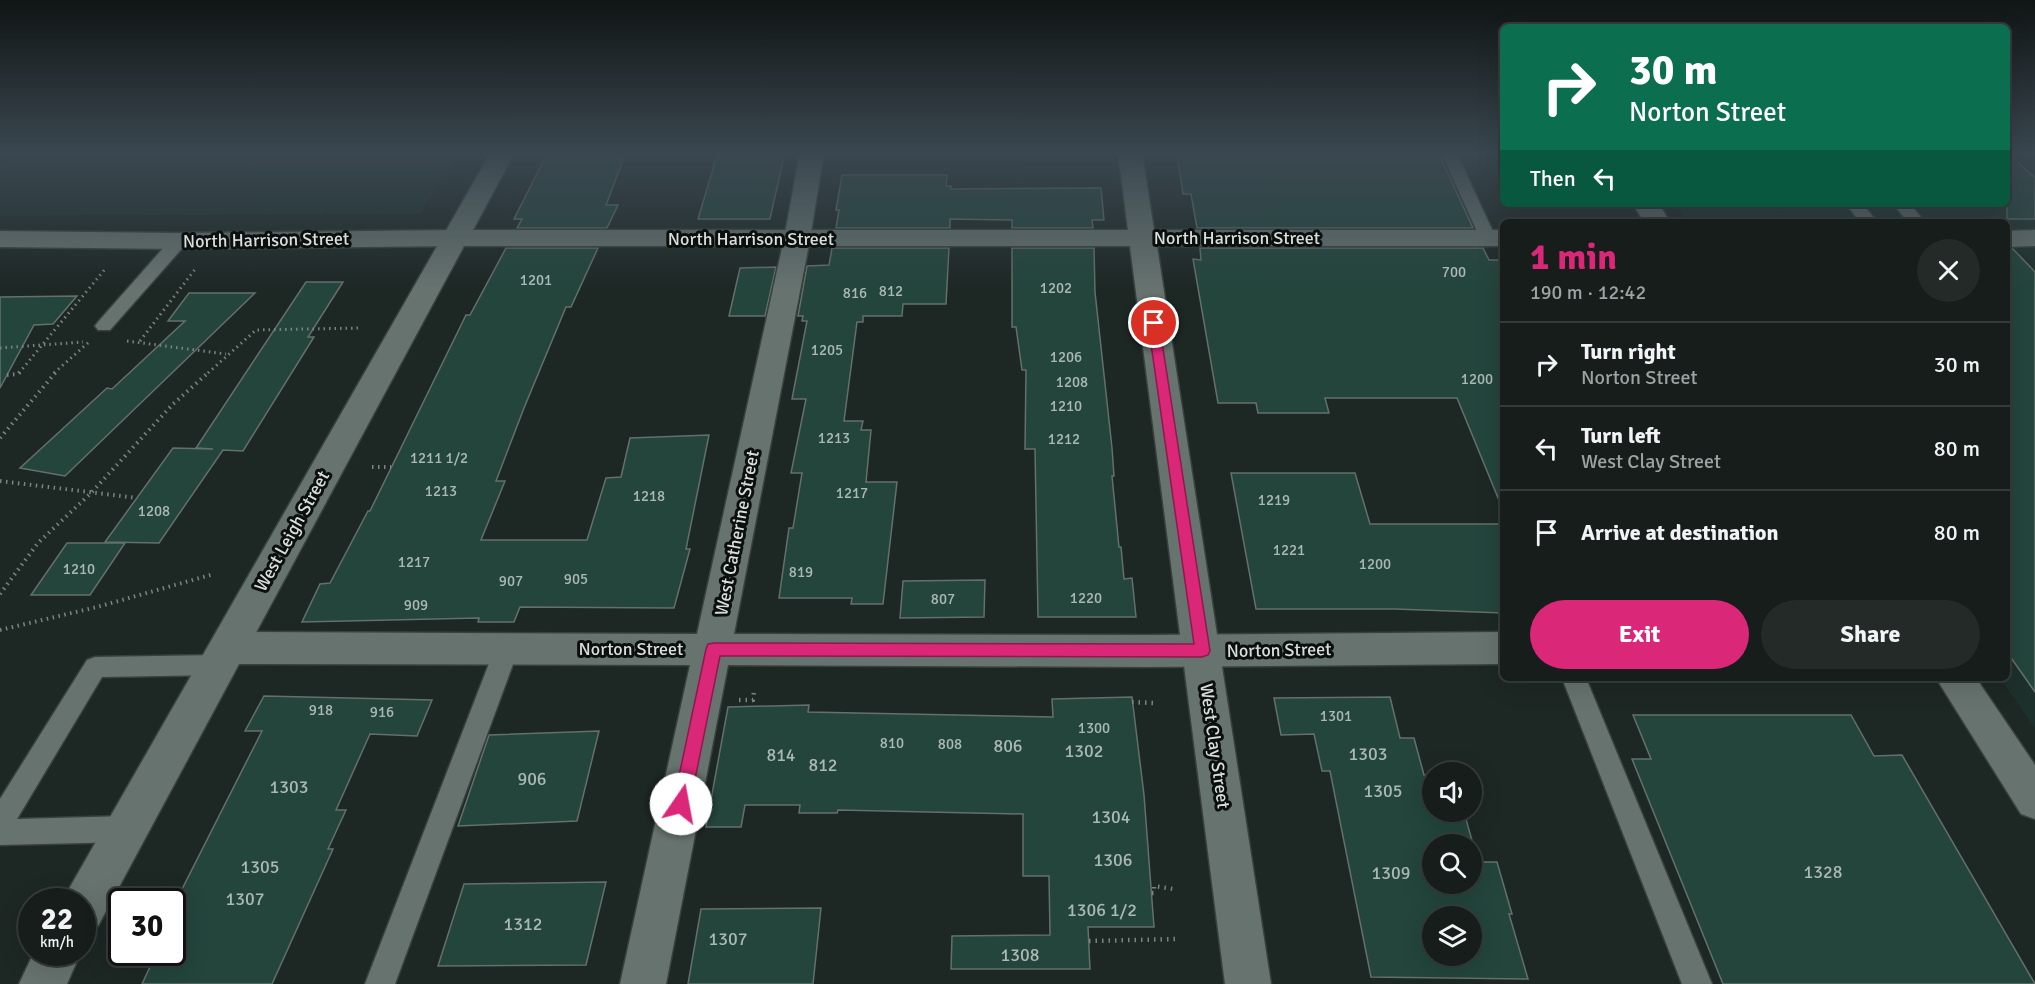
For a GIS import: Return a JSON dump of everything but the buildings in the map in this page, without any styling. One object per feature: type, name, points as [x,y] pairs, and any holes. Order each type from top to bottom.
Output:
[{"type":"street","name":"West Leigh Street","points":[[94,888],[476,198]]},
{"type":"street","name":"West Catherine Street","points":[[643,984],[714,649],[804,198]]},
{"type":"street","name":"West Clay Street","points":[[1136,198],[1248,984]]},
{"type":"street","name":"North Harrison Street","points":[[0,239],[179,241],[454,238],[1495,238]]},
{"type":"street","points":[[2010,239],[2035,238]]},
{"type":"street","name":"Norton Street","points":[[223,656],[507,648],[1202,651],[1500,648]]},
{"type":"street","points":[[1957,681],[2035,800]]},
{"type":"street","points":[[42,984],[52,966]]},
{"type":"lane","points":[[1473,198],[1495,238]]},
{"type":"lane","points":[[1856,207],[1866,219]]},
{"type":"lane","points":[[1904,207],[1914,219]]},
{"type":"lane","points":[[104,326],[179,241]]},
{"type":"lane","points":[[380,984],[507,648]]},
{"type":"lane","points":[[0,823],[95,667],[223,656]]},
{"type":"lane","points":[[1575,681],[1696,984]]},
{"type":"lane","points":[[0,832],[128,829]]},
{"type":"path","points":[[140,341],[203,259]]},
{"type":"path","points":[[7,375],[18,374],[114,260]]},
{"type":"path","points":[[0,594],[38,543],[91,493],[173,404],[256,330],[360,328]]},
{"type":"path","points":[[0,438],[51,376],[90,342]]},
{"type":"path","points":[[372,467],[391,467]]},
{"type":"path","points":[[0,481],[137,498]]},
{"type":"path","points":[[0,630],[97,607],[214,574]]},
{"type":"path","points":[[740,700],[753,700],[754,691]]},
{"type":"path","points":[[1132,702],[1152,703]]},
{"type":"path","points":[[1152,893],[1154,886],[1173,889]]},
{"type":"path","points":[[1089,940],[1178,939]]},
{"type":"shaded area","points":[[0,198],[430,198],[420,214],[0,216]]},
{"type":"shaded area","points":[[2010,198],[2035,198],[2035,729],[2002,681],[2010,681],[2010,219],[1685,219],[1677,207],[2010,207]]},
{"type":"route","points":[[681,804],[714,649],[1202,651],[1154,323]]}]
